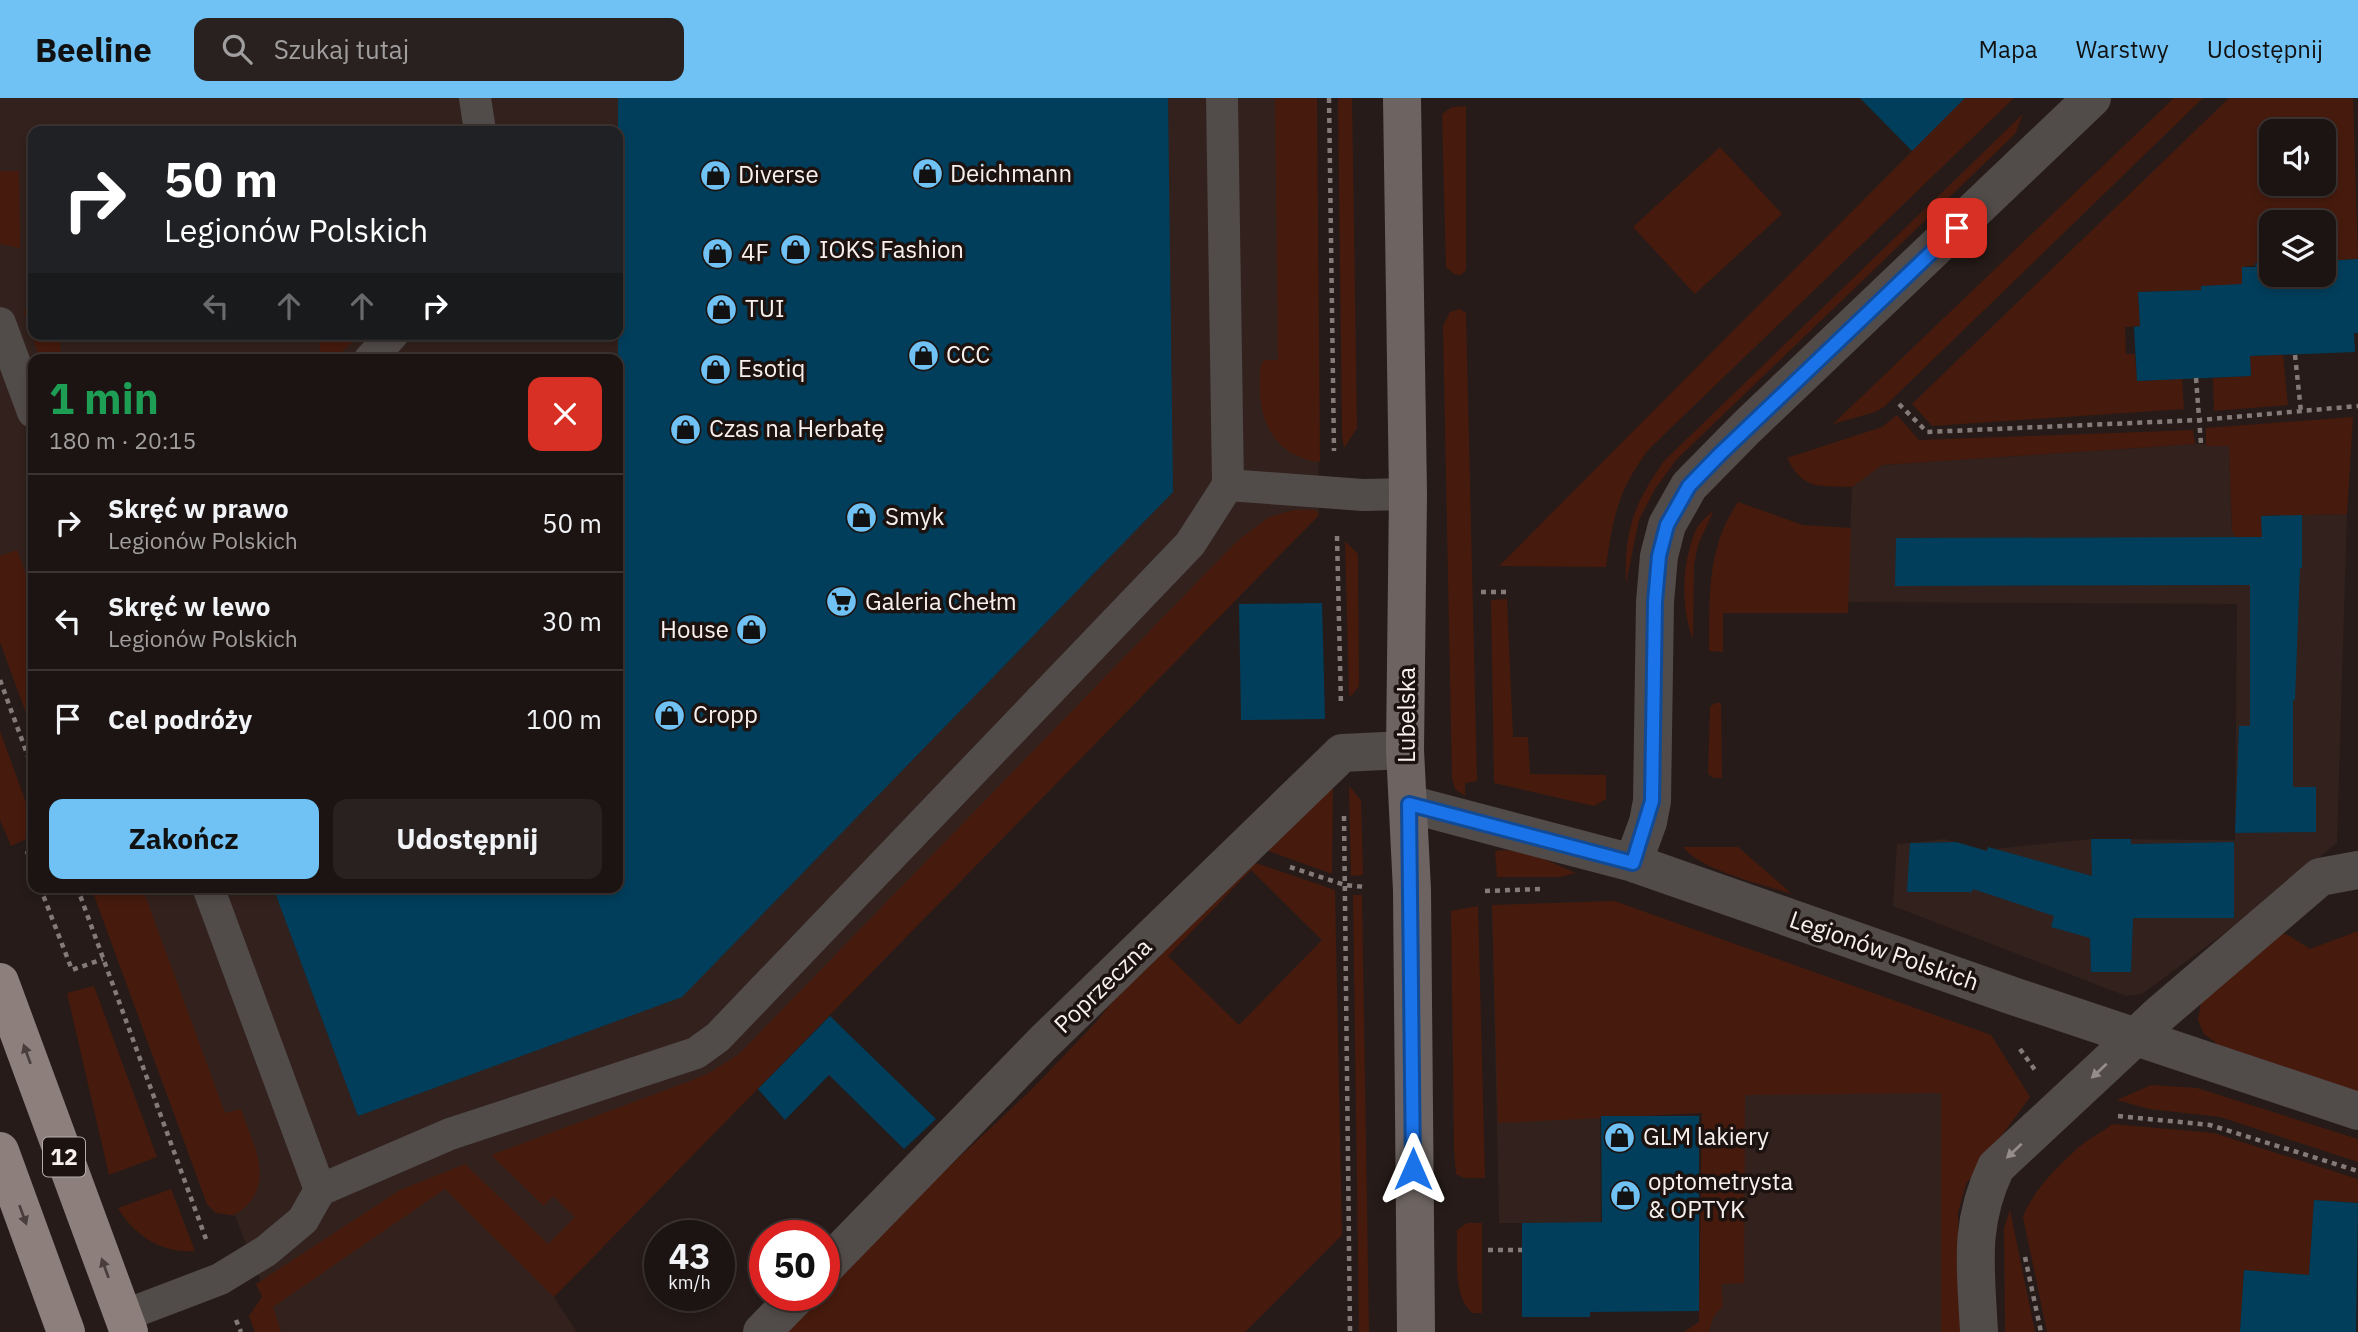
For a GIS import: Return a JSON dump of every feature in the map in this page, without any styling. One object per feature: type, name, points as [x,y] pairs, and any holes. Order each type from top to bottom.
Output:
[{"type":"highway","name":"12","points":[[0,982],[126,1324]]},
{"type":"highway","name":"12","points":[[0,1151],[66,1332]]},
{"type":"main road","name":"Lubelska","points":[[1402,98],[1408,494],[1405,750],[1409,804],[1416,1332]]},
{"type":"street","points":[[1633,863],[1652,801],[1655,602],[1659,556],[1667,525],[1689,486],[1746,428],[2092,98]]},
{"type":"street","name":"Poprzeczna","points":[[840,1252],[1044,1042],[1342,753],[1405,750]]},
{"type":"street","name":"Legionów Polskich","points":[[1409,804],[1633,863],[2135,1038],[2358,1111]]},
{"type":"street","points":[[1979,1332],[1975,1234],[1984,1193],[1996,1167],[2135,1038],[2320,877],[2358,870]]},
{"type":"street","points":[[762,1332],[782,1311]]},
{"type":"lane","points":[[475,98],[479,126]]},
{"type":"lane","points":[[126,1324],[220,1279],[266,1251],[303,1220],[320,1190],[450,1134],[696,1054],[718,1037],[1190,544],[1228,485],[1222,98]]},
{"type":"lane","points":[[0,323],[28,395]]},
{"type":"lane","points":[[375,354],[387,340]]},
{"type":"lane","points":[[1228,485],[1363,495],[1408,494]]},
{"type":"lane","points":[[210,893],[320,1190]]},
{"type":"path","points":[[1329,98],[1334,461]]},
{"type":"path","points":[[2295,355],[2301,412]]},
{"type":"path","points":[[2196,378],[2201,444]]},
{"type":"path","points":[[1899,404],[1927,432],[2200,420],[2358,406]]},
{"type":"path","points":[[1337,533],[1342,717]]},
{"type":"path","points":[[1481,592],[1507,592]]},
{"type":"path","points":[[0,680],[28,756]]},
{"type":"path","points":[[1343,808],[1349,1332]]},
{"type":"path","points":[[1345,885],[1374,888]]},
{"type":"path","points":[[42,893],[72,970],[103,959]]},
{"type":"path","points":[[79,893],[240,1332]]},
{"type":"path","points":[[2106,1121],[2117,1116],[2210,1125],[2358,1171]]},
{"type":"path","points":[[1489,1250],[1522,1250]]},
{"type":"path","points":[[2025,1254],[2041,1332]]},
{"type":"shaded area","points":[[0,98],[1316,98],[1319,515],[554,1297],[577,1332],[281,1332],[235,1216],[216,1213],[207,1204],[93,893],[623,893],[623,354],[28,354],[28,718],[0,642]]},
{"type":"shaded area","points":[[1275,98],[1317,98],[1320,462],[1302,458],[1277,441],[1263,414],[1260,399],[1261,365],[1264,360],[1278,360]]},
{"type":"shaded area","points":[[1338,98],[1352,98],[1357,428],[1344,448],[1342,436]]},
{"type":"shaded area","points":[[1965,98],[2014,98],[1649,449],[1630,478],[1618,505],[1606,567],[1499,566]]},
{"type":"shaded area","points":[[2174,98],[2203,98],[1884,407],[1833,424]]},
{"type":"shaded area","points":[[2229,98],[2353,98],[2358,259],[2336,260],[2336,210],[2259,210],[2259,265],[2242,267],[2242,288],[2232,285],[2201,286],[2201,290],[2138,292],[2140,326],[2125,327],[2126,354],[2135,354],[2137,381],[2182,379],[2184,409],[1932,426],[1912,404]]},
{"type":"shaded area","points":[[1466,106],[1466,270],[1461,275],[1454,274],[1446,267],[1442,114],[1452,107]]},
{"type":"shaded area","points":[[2023,114],[2015,134],[1676,460],[1655,489],[1639,520],[1626,583],[1627,548],[1633,518],[1645,491],[1664,461]]},
{"type":"shaded area","points":[[1720,147],[1782,214],[1695,294],[1633,227]]},
{"type":"shaded area","points":[[0,171],[19,171],[20,248],[0,244]]},
{"type":"shaded area","points":[[28,306],[28,324],[24,312]]},
{"type":"shaded area","points":[[1460,309],[1466,313],[1477,781],[1465,783],[1465,796],[1455,789],[1452,778],[1443,326],[1450,312]]},
{"type":"shaded area","points":[[34,340],[60,340],[61,354],[38,354]]},
{"type":"shaded area","points":[[320,340],[354,340],[340,354],[320,354]]},
{"type":"shaded area","points":[[2283,355],[2288,405],[2214,411],[2213,378],[2251,376],[2250,356]]},
{"type":"shaded area","points":[[1897,415],[1919,440],[2193,430],[2195,444],[1882,465],[1852,487],[1821,486],[1806,481],[1799,476],[1787,458],[1882,427]]},
{"type":"shaded area","points":[[2353,417],[2347,514],[2261,516],[2262,541],[2248,553],[2232,531],[2229,446],[2206,446],[2206,428]]},
{"type":"shaded area","points":[[2195,444],[2229,445],[2232,531],[2261,516],[2347,514],[2337,843],[2256,910],[2142,994],[2126,996],[1893,906],[1897,844],[1945,839],[1984,850],[2091,839],[2235,840],[2237,604],[1847,602],[1852,487],[1881,465]]},
{"type":"shaded area","points":[[1738,502],[1803,525],[1851,528],[1848,613],[1723,613],[1723,652],[1709,651],[1710,592],[1715,555],[1720,538]]},
{"type":"shaded area","points":[[1294,510],[1316,510],[1319,515],[554,1297],[445,1189],[273,1307],[281,1332],[255,1332],[249,1316],[262,1297],[256,1284],[400,1190],[465,1164],[548,1244],[575,1217],[553,1196],[544,1206],[491,1155],[690,1081],[709,1073],[739,1054],[1237,541],[1269,517]]},
{"type":"shaded area","points":[[1714,510],[1698,545],[1694,565],[1693,639],[1686,613],[1685,570],[1697,527]]},
{"type":"shaded area","points":[[1345,541],[1358,554],[1359,686],[1349,696]]},
{"type":"shaded area","points":[[17,550],[28,580],[28,718],[0,642],[0,556]]},
{"type":"shaded area","points":[[1507,599],[1513,737],[1528,737],[1530,774],[1606,775],[1606,799],[1594,806],[1494,783],[1491,600]]},
{"type":"shaded area","points":[[1721,703],[1722,778],[1714,778],[1708,774],[1710,707]]},
{"type":"shaded area","points":[[0,731],[28,808],[28,838],[11,846],[0,820]]},
{"type":"shaded area","points":[[1333,781],[1332,874],[1260,848]]},
{"type":"shaded area","points":[[1349,786],[1361,800],[1363,875],[1351,876]]},
{"type":"shaded area","points":[[1683,847],[1738,847],[1792,894],[1718,870],[1692,856]]},
{"type":"shaded area","points":[[1495,851],[1530,853],[1576,873],[1560,877],[1497,877]]},
{"type":"shaded area","points":[[1247,860],[1335,890],[1342,1235],[1245,1332],[785,1332],[806,1311],[840,1311],[840,1276],[936,1179],[1032,1089],[1097,1021],[1128,982]],"holes":[[[1251,870],[1322,940],[1239,1025],[1168,956]]]},
{"type":"shaded area","points":[[93,893],[144,893],[225,1113],[241,1109],[259,1166],[256,1192],[248,1204],[234,1215],[216,1213],[207,1204]]},
{"type":"shaded area","points":[[1353,895],[1362,895],[1369,1332],[1359,1332]]},
{"type":"shaded area","points":[[1614,901],[1991,1035],[2030,1097],[1966,1184],[1958,1212],[1960,1332],[1684,1332],[1699,1322],[1705,1108],[1600,1115],[1601,1239],[1577,1223],[1499,1223],[1492,905]]},
{"type":"shaded area","points":[[1614,901],[1991,1035],[2030,1097],[1966,1184],[1958,1212],[1960,1332],[1941,1332],[1941,1093],[1745,1095],[1744,1283],[1721,1284],[1723,1306],[1713,1317],[1709,1332],[1684,1332],[1699,1322],[1702,1113],[1498,1123],[1492,905]]},
{"type":"shaded area","points":[[1478,906],[1485,1178],[1464,1178],[1456,1174],[1454,1150],[1451,911]]},
{"type":"shaded area","points":[[2358,931],[2358,1092],[2220,1046],[2204,1034],[2198,1020],[2201,1002],[2276,932],[2288,935],[2310,949]]},
{"type":"shaded area","points":[[94,986],[157,1157],[109,1175],[67,993]]},
{"type":"shaded area","points":[[2151,1085],[2197,1088],[2358,1139],[2358,1162],[2220,1117],[2149,1109],[2117,1100]]},
{"type":"shaded area","points":[[2112,1124],[2214,1133],[2358,1179],[2358,1203],[2314,1200],[2309,1275],[2244,1270],[2240,1332],[2047,1332],[2023,1217],[2033,1197],[2055,1170],[2083,1144]]},
{"type":"shaded area","points":[[171,1189],[195,1251],[172,1249],[151,1241],[132,1227],[118,1208]]},
{"type":"shaded area","points":[[2010,1210],[2035,1332],[2005,1332],[2004,1228]]},
{"type":"shaded area","points":[[1467,1223],[1482,1223],[1482,1313],[1472,1313],[1461,1296],[1459,1286],[1457,1230]]},
{"type":"building","name":"Galeria Chełm","points":[[618,98],[1168,98],[1173,492],[682,997],[358,1116],[275,893],[623,893],[623,354],[618,354],[618,340],[623,340],[623,126],[618,126]]},
{"type":"building","points":[[1860,98],[1965,98],[1912,151]]},
{"type":"building","points":[[2358,259],[2358,333],[2354,333],[2355,352],[2250,356],[2251,376],[2137,381],[2134,327],[2140,326],[2138,292],[2201,290],[2201,286],[2242,284],[2242,267],[2256,267],[2255,263],[2259,263],[2259,287],[2336,287],[2336,260]]},
{"type":"building","points":[[2302,515],[2302,568],[2293,700],[2293,787],[2316,787],[2316,832],[2235,833],[2239,726],[2250,726],[2250,585],[1895,586],[1896,538],[2262,537],[2261,516]]},
{"type":"building","points":[[1322,603],[1325,719],[1241,720],[1239,604]]},
{"type":"building","points":[[2091,839],[2131,839],[2131,844],[2234,842],[2234,918],[2133,918],[2131,972],[2091,972],[2090,938],[2051,927],[2054,916],[1973,889],[1972,892],[1907,892],[1910,843],[1956,842],[1987,851],[1988,847],[2092,876]]},
{"type":"building","points":[[830,1016],[936,1119],[904,1149],[829,1075],[785,1120],[758,1089]]},
{"type":"building","points":[[1601,1116],[1699,1116],[1699,1311],[1590,1312],[1590,1317],[1522,1317],[1522,1223],[1602,1222]]},
{"type":"building","points":[[2314,1200],[2358,1203],[2356,1332],[2240,1332],[2244,1270],[2309,1275]]},
{"type":"place","name":"Deichmann","points":[[927,174]]},
{"type":"place","name":"Diverse","points":[[715,175]]},
{"type":"place","name":"IOKS Fashion","points":[[796,250]]},
{"type":"place","name":"4F","points":[[718,253]]},
{"type":"place","name":"TUI","points":[[722,309]]},
{"type":"place","name":"CCC","points":[[923,355]]},
{"type":"place","name":"Esotiq","points":[[715,369]]},
{"type":"place","name":"Czas na Herbatę","points":[[686,429]]},
{"type":"place","name":"Smyk","points":[[862,517]]},
{"type":"place","name":"Galeria Chełm","points":[[842,602]]},
{"type":"place","name":"House","points":[[752,630]]},
{"type":"place","name":"Cropp","points":[[670,715]]},
{"type":"place","name":"GLM lakiery","points":[[1620,1137]]},
{"type":"place","name":"optometrysta & OPTYK","points":[[1625,1196]]},
{"type":"route","points":[[1413,1169],[1409,804],[1633,863],[1648,822],[1652,801],[1655,602],[1659,556],[1667,525],[1689,486],[1720,454],[1957,228]]}]
